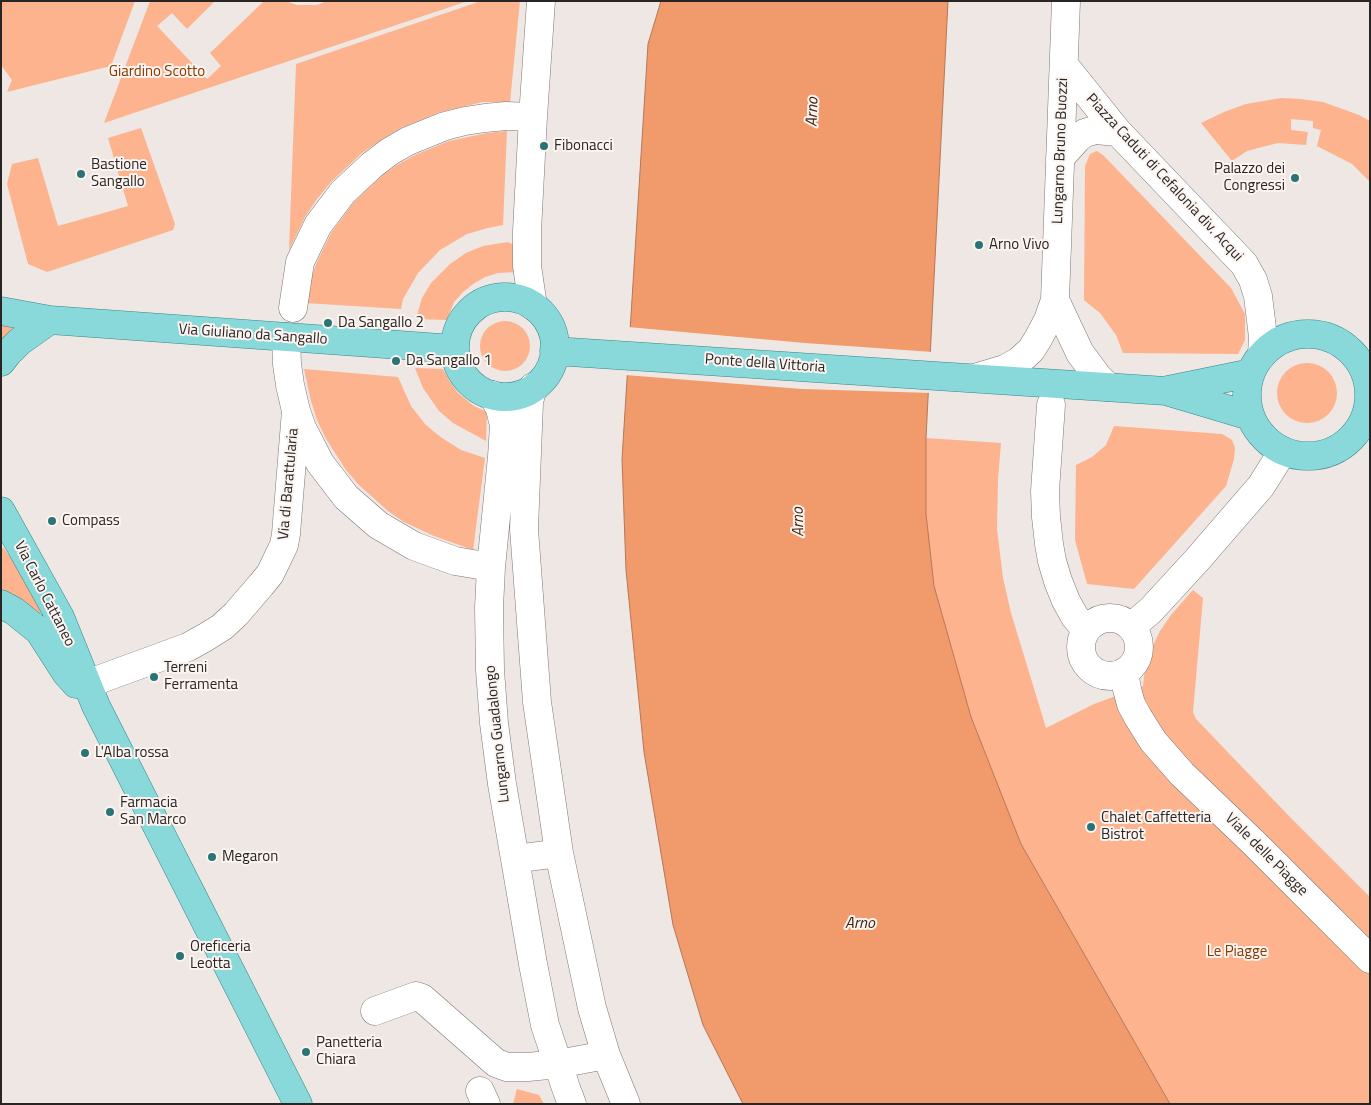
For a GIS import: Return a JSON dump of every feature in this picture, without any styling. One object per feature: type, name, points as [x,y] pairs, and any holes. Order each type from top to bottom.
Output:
[{"type":"main road","points":[[511,297],[523,300],[533,306],[545,318],[554,340],[554,350],[545,375],[533,387],[516,395],[493,395],[478,389],[466,378],[458,364],[455,349],[457,332],[462,322],[473,308],[494,298],[511,297]]},
{"type":"main road","name":"Via Giuliano da Sangallo","points":[[1,311],[50,320],[455,349]]},
{"type":"main road","points":[[1,362],[19,342],[50,320]]},
{"type":"main road","points":[[1305,334],[1323,336],[1334,340],[1347,348],[1358,360],[1367,375],[1368,401],[1364,429],[1328,453],[1306,456],[1283,451],[1272,445],[1260,433],[1250,416],[1247,392],[1256,364],[1276,343],[1290,337],[1305,334]]},
{"type":"main road","name":"Ponte della Vittoria","points":[[554,350],[1166,391]]},
{"type":"main road","points":[[1166,391],[1256,364]]},
{"type":"main road","points":[[1166,391],[1250,416]]},
{"type":"main road","name":"Via Carlo Cattaneo","points":[[1,510],[60,617],[91,695],[298,1104]]},
{"type":"main road","name":"Via Carlo Cattaneo","points":[[1,604],[14,611],[39,631],[66,673],[91,695]]},
{"type":"street","points":[[533,306],[527,266],[533,117],[541,1]]},
{"type":"street","name":"Lungarno Bruno Buozzi","points":[[975,378],[1005,369],[1019,361],[1031,350],[1048,320],[1055,300],[1066,1]]},
{"type":"street","name":"Piazza Caduti di Cefalonia div. Acqui","points":[[1064,65],[1118,132],[1244,264],[1253,280],[1258,296],[1263,337],[1256,364]]},
{"type":"street","points":[[293,308],[300,262],[308,243],[343,192],[372,165],[408,141],[445,126],[485,118],[506,116],[533,117]]},
{"type":"street","points":[[1060,158],[1085,133],[1095,130],[1118,132]]},
{"type":"street","name":"Lungarno Bruno Buozzi","points":[[1055,300],[1080,353],[1108,387]]},
{"type":"street","points":[[286,337],[286,364],[296,411],[310,445],[320,463],[346,497],[372,520],[414,546],[434,555],[455,561],[491,567]]},
{"type":"street","points":[[533,387],[529,402],[524,529],[537,702],[559,853],[592,1008],[606,1055],[626,1104]]},
{"type":"street","name":"Lungarno Guadalongo","points":[[493,395],[500,409],[504,425],[489,608],[490,670],[494,723],[502,784],[545,1025],[572,1104]]},
{"type":"street","points":[[1051,405],[1046,491],[1046,518],[1049,544],[1054,568],[1066,601],[1075,617],[1086,630]]},
{"type":"street","name":"Via di Barattularia","points":[[91,695],[188,647],[222,627],[236,614],[270,574],[285,540],[296,411]]},
{"type":"street","points":[[1131,627],[1151,610],[1261,486],[1283,451]]},
{"type":"street","points":[[489,608],[529,610]]},
{"type":"street","points":[[1107,618],[1116,618],[1124,621],[1131,627],[1139,642],[1139,651],[1131,666],[1124,672],[1108,676],[1092,670],[1086,664],[1082,656],[1082,638],[1092,624],[1107,618]]},
{"type":"street","name":"Viale delle Piagge","points":[[1124,672],[1131,704],[1153,741],[1182,774],[1370,959]]},
{"type":"street","points":[[515,859],[559,853]]},
{"type":"street","points":[[375,1011],[416,996],[422,998],[496,1063],[506,1067],[558,1064],[606,1055]]},
{"type":"green space","points":[[1,1],[135,1],[111,66],[7,92],[12,80],[1,65]]},
{"type":"green space","name":"Giardino Scotto","points":[[150,1],[215,1],[187,29],[172,13],[157,26],[207,79],[221,66],[210,53],[264,1],[285,1],[297,5],[317,5],[327,1],[468,1],[104,123]]},
{"type":"green space","points":[[481,1],[520,1],[510,102],[483,102],[440,112],[401,128],[381,140],[362,153],[331,182],[305,217],[289,250],[296,64]]},
{"type":"green space","points":[[1281,98],[1323,102],[1370,121],[1370,182],[1352,164],[1317,146],[1321,130],[1313,128],[1313,121],[1291,119],[1291,130],[1308,132],[1306,145],[1278,143],[1247,151],[1232,161],[1201,123],[1246,104]]},
{"type":"green space","points":[[141,128],[175,224],[173,230],[47,272],[28,264],[7,184],[12,164],[38,158],[58,226],[128,206],[108,138]]},
{"type":"green space","points":[[507,131],[503,225],[467,234],[440,250],[418,273],[403,299],[401,309],[305,303],[309,283],[331,233],[354,202],[381,176],[415,155],[449,141]]},
{"type":"green space","points":[[1097,151],[1104,156],[1231,288],[1245,314],[1245,340],[1238,354],[1123,353],[1116,335],[1100,313],[1084,300],[1085,166],[1090,154]]},
{"type":"green space","points":[[508,242],[518,247],[517,272],[498,273],[485,277],[473,284],[454,302],[447,320],[416,319],[422,298],[431,283],[450,264],[466,253],[483,246]]},
{"type":"green space","points":[[500,321],[510,321],[523,328],[530,341],[530,351],[523,364],[510,371],[500,371],[491,367],[484,360],[480,351],[480,341],[484,332],[491,325]]},
{"type":"green space","points":[[1,322],[23,323],[1,340]]},
{"type":"green space","points":[[1307,363],[1324,368],[1332,376],[1337,393],[1332,410],[1324,418],[1307,423],[1290,418],[1282,410],[1277,393],[1282,376],[1290,368]]},
{"type":"green space","points":[[415,368],[443,369],[458,393],[474,406],[487,412],[486,441],[453,423],[439,411],[423,388]]},
{"type":"green space","points":[[304,369],[398,377],[411,406],[425,424],[461,450],[485,458],[473,550],[434,536],[404,522],[388,511],[359,485],[346,470],[325,437],[311,401]]},
{"type":"green space","points":[[1114,426],[1222,434],[1232,440],[1235,448],[1234,459],[1226,486],[1134,589],[1087,584],[1075,540],[1076,465],[1092,457],[1106,445]]},
{"type":"green space","name":"Le Piagge","points":[[926,438],[1001,443],[997,529],[1003,578],[1011,613],[1046,728],[1094,704],[1143,686],[1146,660],[1160,631],[1193,590],[1203,598],[1193,712],[1196,719],[1370,897],[1370,1104],[1170,1104],[1021,844],[971,717],[934,586],[926,514]]},
{"type":"green space","points":[[3,547],[24,577],[42,612],[36,617],[1,593],[1,551]]},
{"type":"green space","points":[[517,1089],[539,1095],[544,1104],[513,1104]]},
{"type":"water","name":"Arno","points":[[661,1],[948,1],[926,438],[926,514],[934,586],[971,717],[1021,844],[1170,1104],[743,1104],[703,1025],[673,925],[644,752],[626,570],[622,459],[648,44]]},
{"type":"pier","points":[[628,327],[933,352],[931,393],[802,389],[625,375]]},
{"type":"place","name":"Fibonacci","points":[[544,146]]},
{"type":"place","name":"Bastione Sangallo","points":[[81,174]]},
{"type":"place","name":"Palazzo dei Congressi","points":[[1295,178]]},
{"type":"place","name":"Arno Vivo","points":[[979,245]]},
{"type":"place","name":"Da Sangallo 2","points":[[328,323]]},
{"type":"place","name":"Da Sangallo 1","points":[[396,361]]},
{"type":"place","name":"Compass","points":[[52,521]]},
{"type":"place","name":"Terreni Ferramenta","points":[[154,677]]},
{"type":"place","name":"L'Alba rossa","points":[[85,753]]},
{"type":"place","name":"Farmacia San Marco","points":[[110,812]]},
{"type":"place","name":"Chalet Caffetteria Bistrot","points":[[1091,827]]},
{"type":"place","name":"Megaron","points":[[212,857]]},
{"type":"place","name":"Oreficeria Leotta","points":[[180,956]]},
{"type":"place","name":"Panetteria Chiara","points":[[306,1052]]}]
